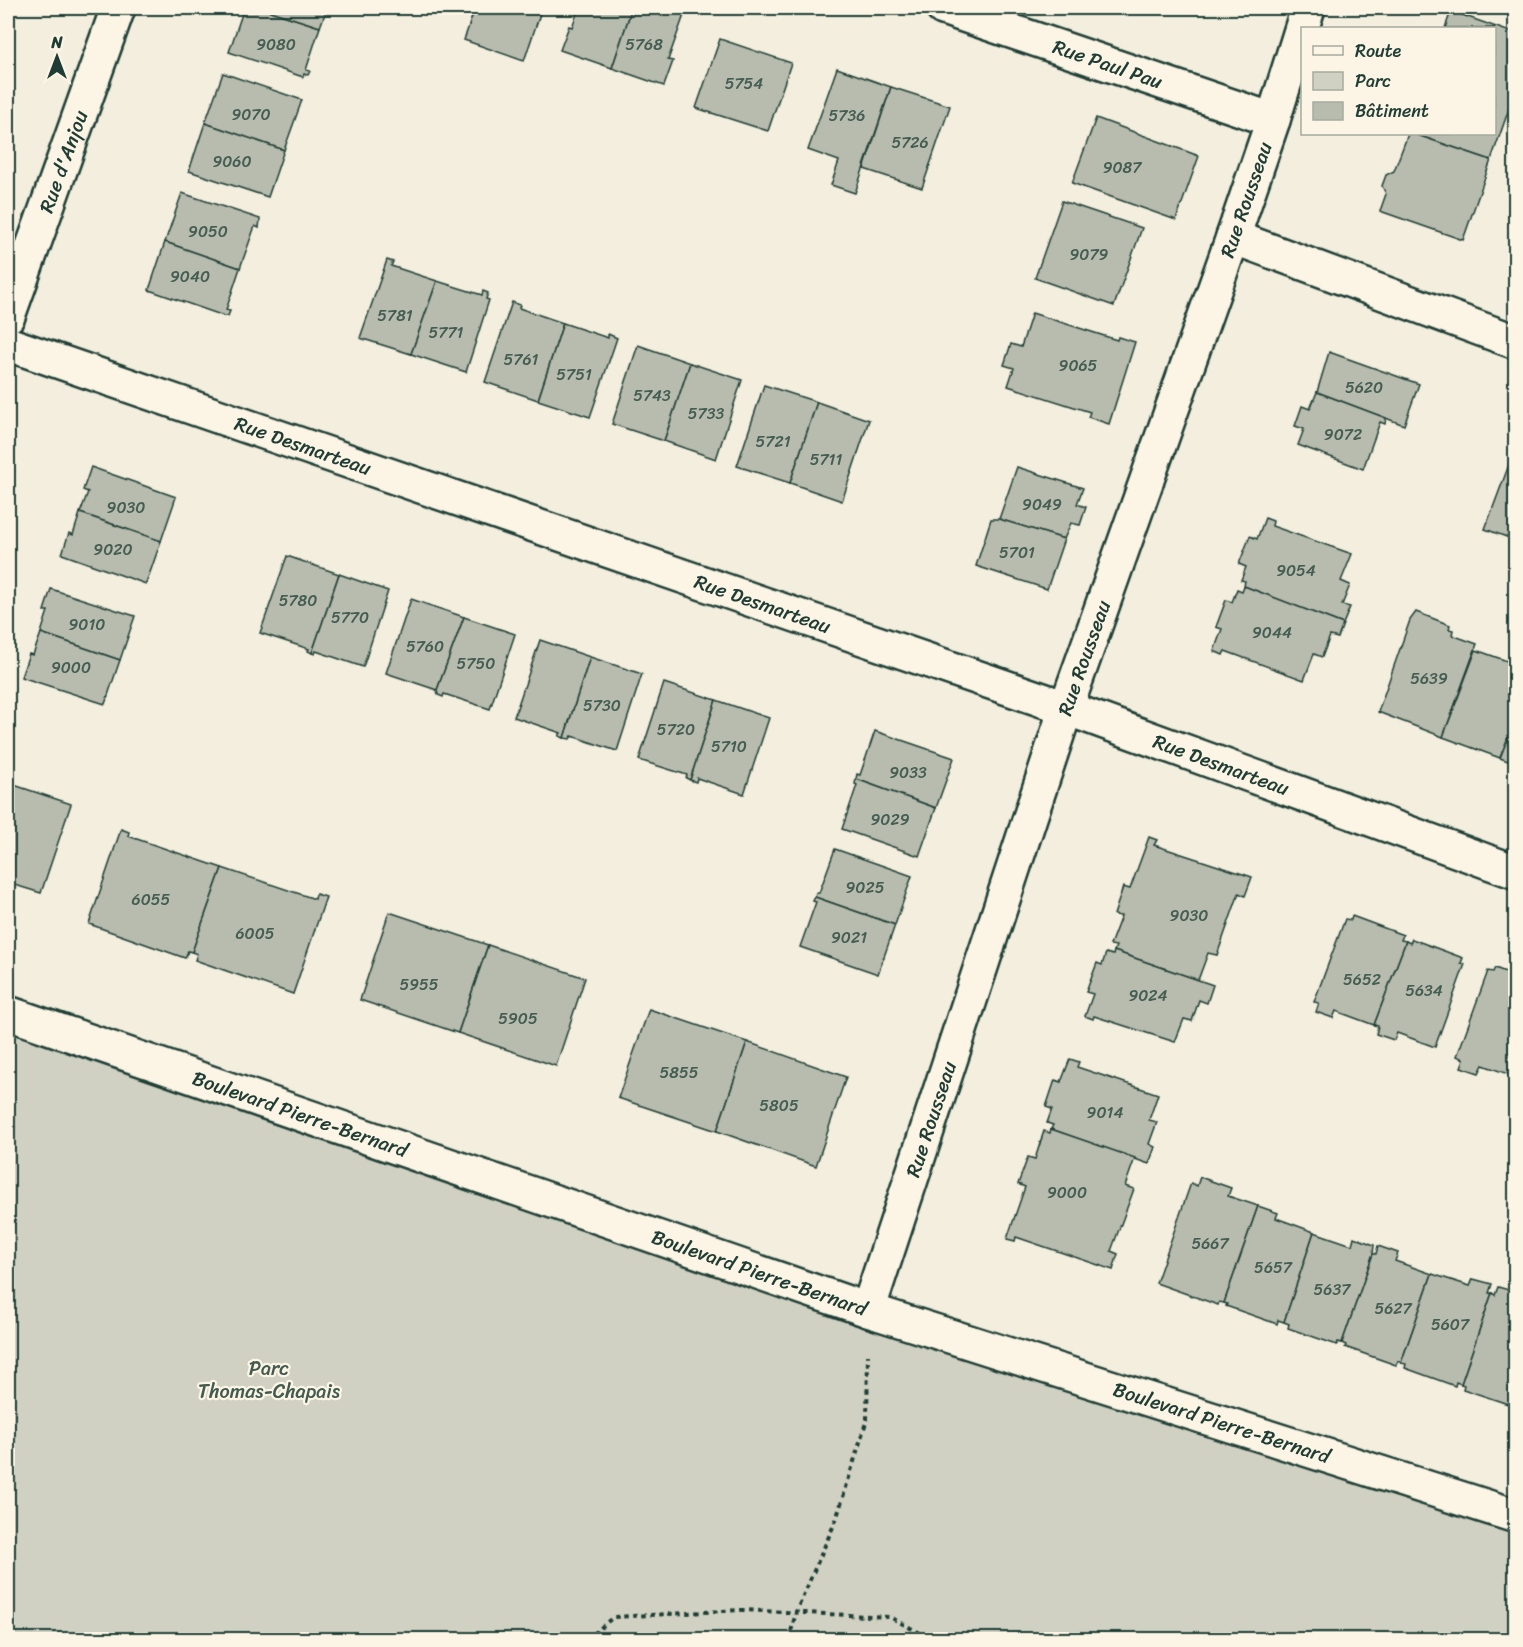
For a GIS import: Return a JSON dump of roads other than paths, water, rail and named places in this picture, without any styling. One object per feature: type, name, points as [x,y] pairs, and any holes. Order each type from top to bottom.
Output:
[{"type":"street","name":"Rue d'Anjou","points":[[8,316],[118,8]]},
{"type":"street","name":"Rue Paul Pau","points":[[944,8],[1273,120]]},
{"type":"street","name":"Rue Rousseau","points":[[1302,27],[1308,8]]},
{"type":"street","name":"Rue Rousseau","points":[[868,1310],[1066,708],[1233,237],[1301,30]]},
{"type":"street","points":[[1233,237],[1515,342]]},
{"type":"street","name":"Rue Desmarteau","points":[[8,344],[1066,708],[1515,872]]},
{"type":"street","name":"Boulevard Pierre-Bernard","points":[[8,1013],[868,1310],[1515,1516]]},
{"type":"park label","name":"Parc Thomas-Chapais","points":[[269,1380]]}]
